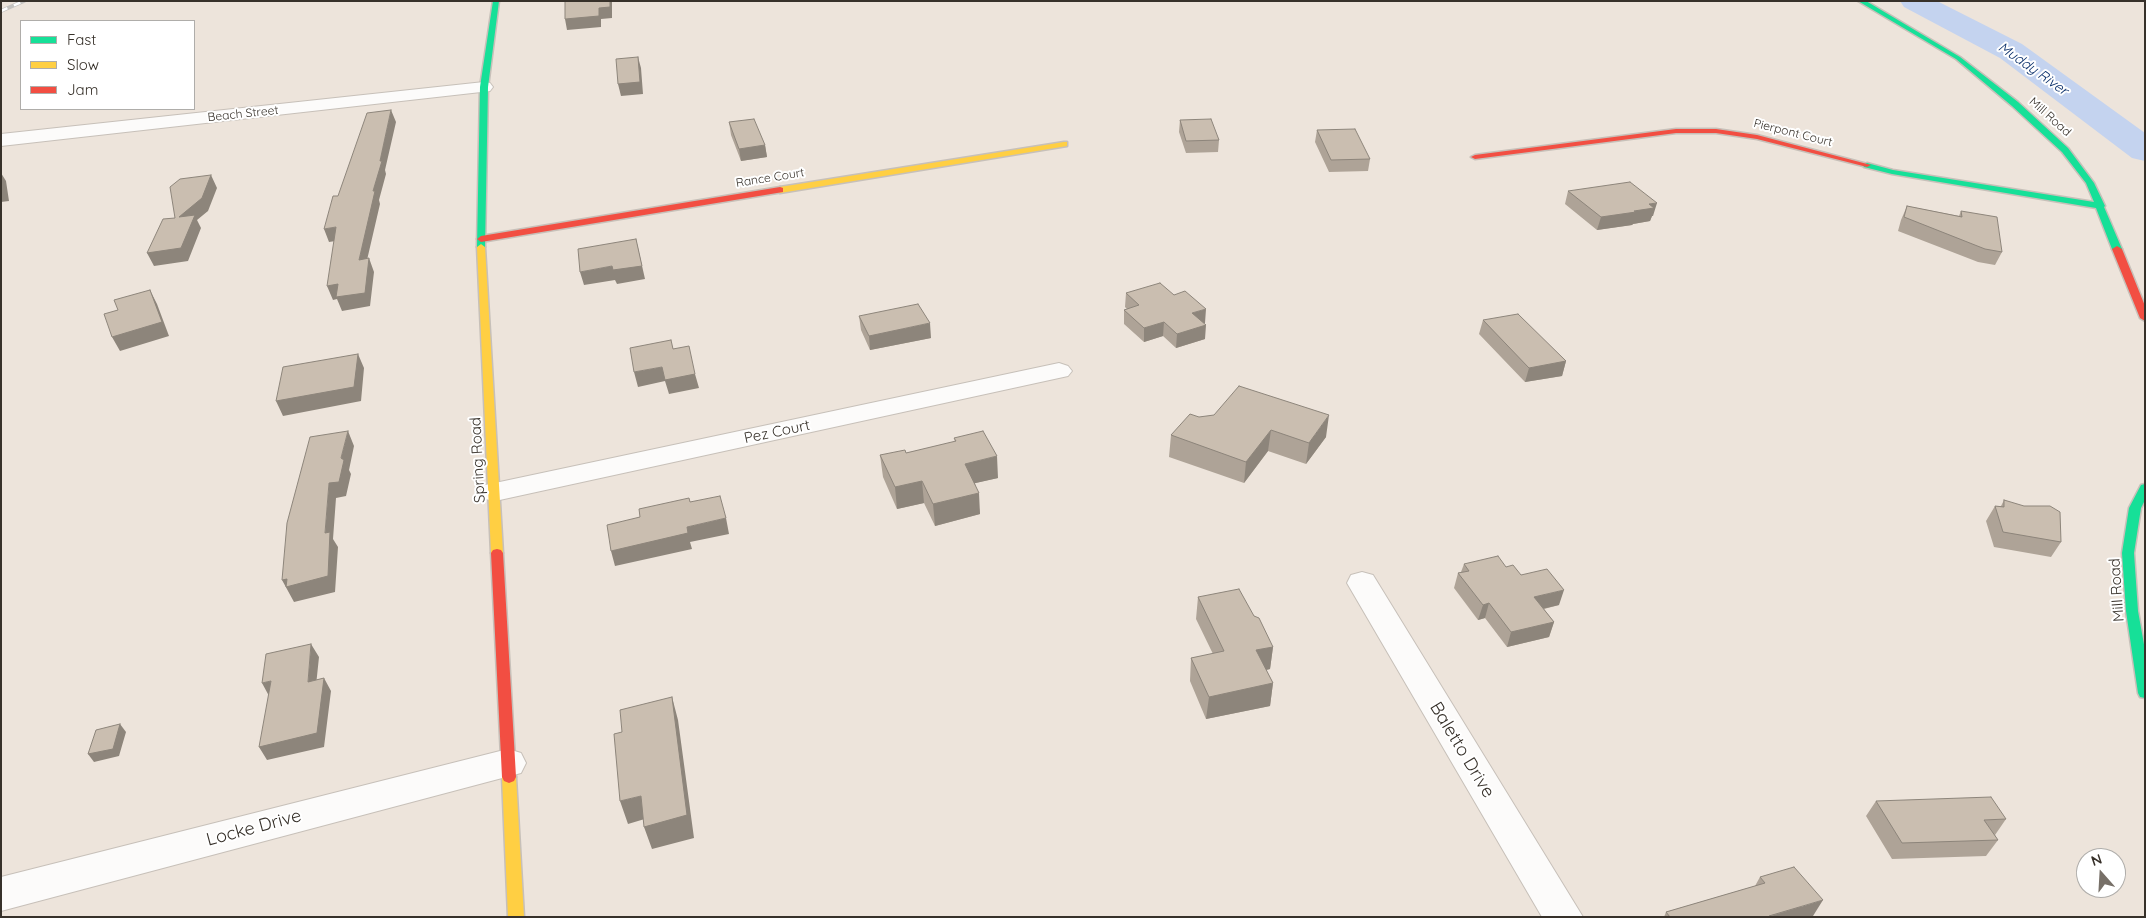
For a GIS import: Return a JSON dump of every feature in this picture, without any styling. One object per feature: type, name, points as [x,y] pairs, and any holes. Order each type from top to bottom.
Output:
[{"type":"street","name":"Spring Road","points":[[496,1],[484,87],[481,239],[516,917]]},
{"type":"street","name":"Mill Road","points":[[1861,1],[1958,58],[2015,104],[2065,150],[2084,171],[2101,206],[2145,318]]},
{"type":"street","name":"Beach Street","points":[[1,140],[484,87]]},
{"type":"street","name":"Pierpont Court","points":[[1475,157],[1676,131],[1716,131],[1757,136],[1892,172],[2101,206]]},
{"type":"street","name":"Rance Court","points":[[481,239],[1064,144]]},
{"type":"street","name":"Pez Court","points":[[495,492],[1059,371]]},
{"type":"street","name":"Mill Road","points":[[2145,488],[2136,508],[2128,553],[2132,611],[2145,693]]},
{"type":"street","name":"Baletto Drive","points":[[1362,582],[1563,917]]},
{"type":"street","name":"Locke Drive","points":[[1,894],[508,763]]},
{"type":"building","points":[[565,1],[610,1],[610,7],[599,8],[599,16],[565,19]]},
{"type":"building","points":[[638,57],[640,82],[618,84],[616,59]]},
{"type":"building","points":[[391,110],[380,161],[382,161],[373,191],[375,191],[359,260],[369,258],[365,293],[336,297],[338,284],[327,286],[336,227],[324,229],[333,196],[338,196],[367,113]]},
{"type":"building","points":[[754,119],[765,145],[739,149],[729,122]]},
{"type":"building","points":[[1211,119],[1219,140],[1186,141],[1180,120]]},
{"type":"building","points":[[1355,129],[1370,159],[1331,160],[1317,130]]},
{"type":"building","points":[[211,175],[202,198],[179,217],[195,215],[181,248],[147,253],[163,219],[175,218],[170,187],[180,179]]},
{"type":"building","points":[[1630,182],[1657,203],[1649,204],[1654,208],[1601,217],[1568,191]]},
{"type":"building","points":[[1907,206],[1962,217],[1961,211],[1997,217],[2002,252],[1985,249],[1904,217]]},
{"type":"building","points":[[636,239],[642,266],[613,270],[612,266],[580,272],[578,249]]},
{"type":"building","points":[[1160,283],[1174,295],[1185,291],[1206,309],[1192,313],[1206,325],[1177,334],[1164,322],[1144,328],[1124,310],[1139,305],[1126,293]]},
{"type":"building","points":[[150,290],[162,322],[112,337],[104,314],[118,310],[114,300]]},
{"type":"building","points":[[918,304],[930,323],[869,336],[859,316]]},
{"type":"building","points":[[1518,314],[1566,361],[1529,368],[1483,320]]},
{"type":"building","points":[[671,340],[673,349],[689,346],[695,374],[665,380],[662,367],[634,372],[630,348]]},
{"type":"building","points":[[358,354],[354,387],[276,401],[283,367]]},
{"type":"building","points":[[1239,386],[1329,415],[1309,443],[1271,430],[1246,462],[1171,435],[1190,414],[1199,417],[1214,415]]},
{"type":"building","points":[[348,431],[341,458],[344,460],[339,482],[329,483],[325,533],[330,532],[328,576],[286,587],[287,579],[282,580],[287,523],[310,437]]},
{"type":"building","points":[[983,431],[997,456],[965,464],[979,493],[933,504],[922,481],[895,487],[880,455],[905,450],[906,453],[956,441],[954,438]]},
{"type":"building","points":[[720,496],[726,518],[687,527],[688,533],[611,551],[607,525],[640,517],[639,509],[689,498],[690,502]]},
{"type":"building","points":[[2004,500],[2024,506],[2050,506],[2060,512],[2061,542],[2003,532],[1995,506],[2004,507]]},
{"type":"building","points":[[1498,556],[1506,567],[1513,565],[1521,575],[1547,569],[1564,590],[1534,597],[1554,622],[1511,632],[1489,603],[1483,605],[1458,573],[1469,571],[1464,564]]},
{"type":"building","points":[[1239,589],[1254,616],[1259,618],[1273,647],[1256,650],[1273,683],[1209,697],[1191,658],[1224,651],[1198,597]]},
{"type":"building","points":[[311,644],[308,682],[324,678],[317,733],[259,747],[271,681],[262,683],[266,654]]},
{"type":"building","points":[[672,697],[687,815],[644,827],[641,796],[620,801],[614,734],[622,732],[620,710]]},
{"type":"building","points":[[120,724],[113,749],[88,754],[96,730]]},
{"type":"building","points":[[1991,797],[2006,819],[1984,820],[1998,840],[1902,843],[1876,801]]},
{"type":"building","points":[[1794,867],[1823,900],[1769,917],[1670,917],[1666,912],[1765,883],[1760,877]]},
{"type":"waterway","name":"Muddy River","points":[[1914,1],[2011,51],[2145,150]]},
{"type":"railway","points":[[1,11],[24,1]]},
{"type":"traffic: fast","points":[[481,247],[484,87],[496,1]]},
{"type":"traffic: fast","points":[[1861,1],[1958,58],[2015,104],[2065,150],[2090,183],[2117,249]]},
{"type":"traffic: fast","points":[[1867,165],[1892,172],[2101,206]]},
{"type":"traffic: fast","points":[[2145,488],[2135,508],[2128,553],[2132,611],[2145,693]]},
{"type":"traffic: slow","points":[[780,190],[1064,144]]},
{"type":"traffic: slow","points":[[481,247],[497,553]]},
{"type":"traffic: slow","points":[[509,777],[516,917]]},
{"type":"traffic: jam","points":[[1475,157],[1676,131],[1716,131],[1757,137],[1867,165]]},
{"type":"traffic: jam","points":[[481,239],[780,190]]},
{"type":"traffic: jam","points":[[2117,249],[2145,318]]},
{"type":"traffic: jam","points":[[497,553],[509,777]]}]
